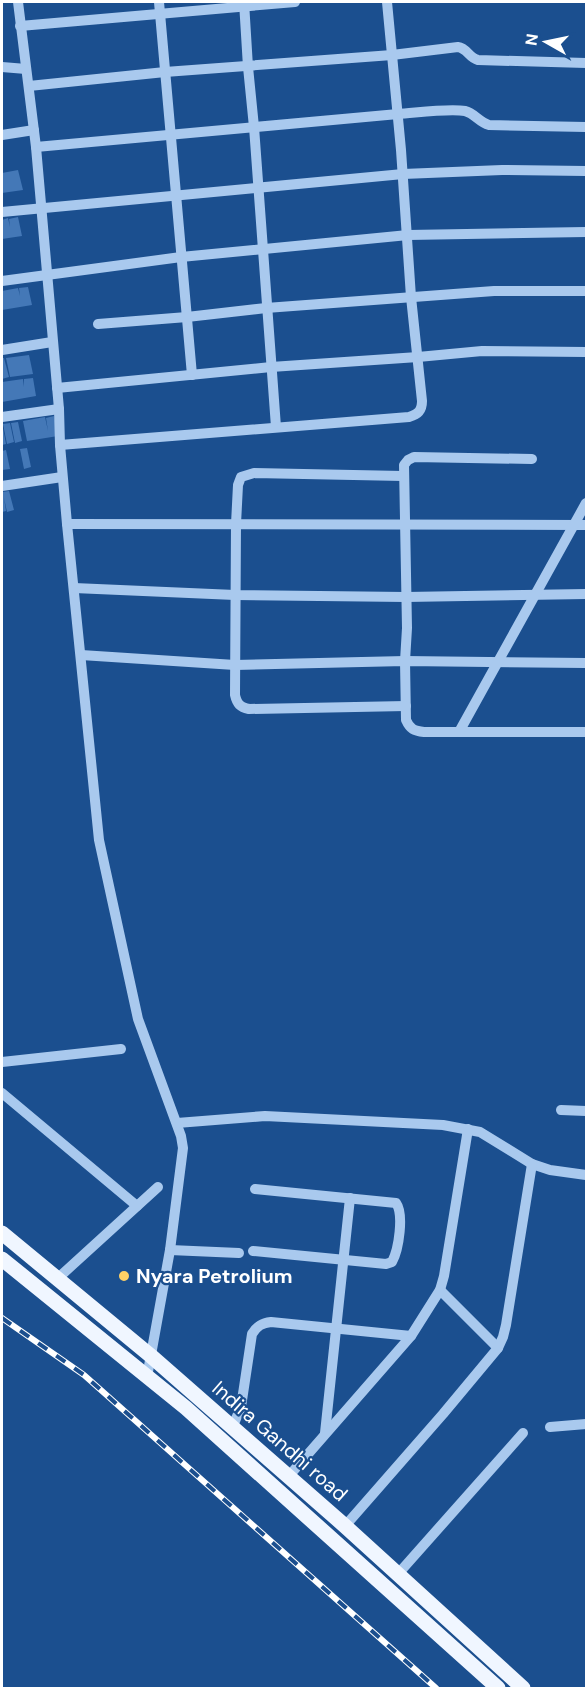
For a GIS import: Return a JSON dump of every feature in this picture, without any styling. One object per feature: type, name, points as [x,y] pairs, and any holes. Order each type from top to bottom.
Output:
[{"type":"main road","name":"Indira Gandhi road","points":[[2,1233],[151,1356],[345,1526],[522,1689]]},
{"type":"main road","name":"Indira Gandhi road","points":[[2,1259],[195,1416],[498,1689]]},
{"type":"street","points":[[18,2],[42,207],[59,409],[62,477],[99,840],[138,1019],[177,1124],[183,1148],[170,1250],[147,1377]]},
{"type":"street","points":[[159,2],[192,375]]},
{"type":"street","points":[[20,26],[244,4],[295,2]]},
{"type":"street","points":[[60,445],[409,417],[418,414],[422,409],[387,2]]},
{"type":"street","points":[[244,4],[276,427]]},
{"type":"street","points":[[28,86],[165,72],[392,55],[458,46],[464,48],[478,60],[586,63]]},
{"type":"street","points":[[2,67],[26,69]]},
{"type":"street","points":[[36,147],[463,110],[470,112],[481,123],[489,125],[586,127]]},
{"type":"street","points":[[2,135],[34,130]]},
{"type":"street","points":[[2,212],[403,174],[502,170],[586,171]]},
{"type":"street","points":[[2,281],[182,257],[408,235],[586,231]]},
{"type":"street","points":[[98,324],[266,308],[494,291],[586,291]]},
{"type":"street","points":[[2,350],[52,342]]},
{"type":"street","points":[[57,388],[271,367],[482,351],[586,352]]},
{"type":"street","points":[[2,417],[59,409]]},
{"type":"street","points":[[532,459],[414,457],[404,465],[406,720],[416,731],[586,732]]},
{"type":"street","points":[[403,476],[248,474],[241,477],[238,485],[235,695],[237,703],[242,708],[406,706]]},
{"type":"street","points":[[2,486],[62,477]]},
{"type":"street","points":[[459,732],[537,594],[581,525],[586,503]]},
{"type":"street","points":[[67,524],[581,525]]},
{"type":"street","points":[[74,588],[235,595],[406,597],[586,594]]},
{"type":"street","points":[[81,655],[235,664],[405,661],[586,663]]},
{"type":"street","points":[[2,1062],[121,1049]]},
{"type":"street","points":[[2,1093],[137,1206]]},
{"type":"street","points":[[561,1110],[586,1111]]},
{"type":"street","points":[[177,1124],[265,1116],[431,1123],[468,1129],[488,1136],[532,1164],[550,1170],[586,1174]]},
{"type":"street","points":[[288,1477],[411,1336],[440,1290],[468,1129]]},
{"type":"street","points":[[345,1526],[444,1414],[498,1348],[506,1325],[532,1164]]},
{"type":"street","points":[[57,1279],[158,1187]]},
{"type":"street","points":[[253,1251],[386,1264],[392,1262],[396,1255],[400,1218],[400,1208],[396,1203],[255,1189]]},
{"type":"street","points":[[325,1434],[350,1198]]},
{"type":"street","points":[[170,1250],[239,1253]]},
{"type":"street","points":[[440,1290],[498,1348]]},
{"type":"street","points":[[232,1428],[241,1407],[252,1334],[263,1323],[411,1336]]},
{"type":"street","points":[[550,1428],[586,1424]]},
{"type":"street","points":[[398,1574],[523,1433]]},
{"type":"building","points":[[18,170],[23,190],[2,193],[2,173]]},
{"type":"building","points":[[18,217],[22,236],[2,239],[2,220],[8,218],[10,227],[9,219]]},
{"type":"building","points":[[28,287],[32,305],[2,310],[2,291],[18,288],[20,296],[19,288]]},
{"type":"building","points":[[29,355],[33,374],[10,377],[6,358]]},
{"type":"building","points":[[2,358],[4,358],[9,377],[2,379]]},
{"type":"building","points":[[33,378],[36,396],[2,402],[2,382],[23,379],[24,387],[24,379]]},
{"type":"building","points":[[54,416],[58,436],[27,441],[23,421],[45,417],[48,431],[46,418]]},
{"type":"building","points":[[18,422],[22,441],[15,443],[11,423]]},
{"type":"building","points":[[10,423],[14,442],[7,444],[3,424]]},
{"type":"building","points":[[2,428],[6,444],[2,445]]},
{"type":"building","points":[[27,448],[31,467],[24,469],[20,449]]},
{"type":"building","points":[[6,450],[10,469],[2,470],[2,451]]},
{"type":"building","points":[[9,491],[14,510],[7,512],[4,498],[6,511],[2,512],[2,492]]},
{"type":"railway","points":[[2,1318],[84,1375],[436,1688]]},
{"type":"place","name":"Nyara Petrolium","points":[[124,1276]]}]
